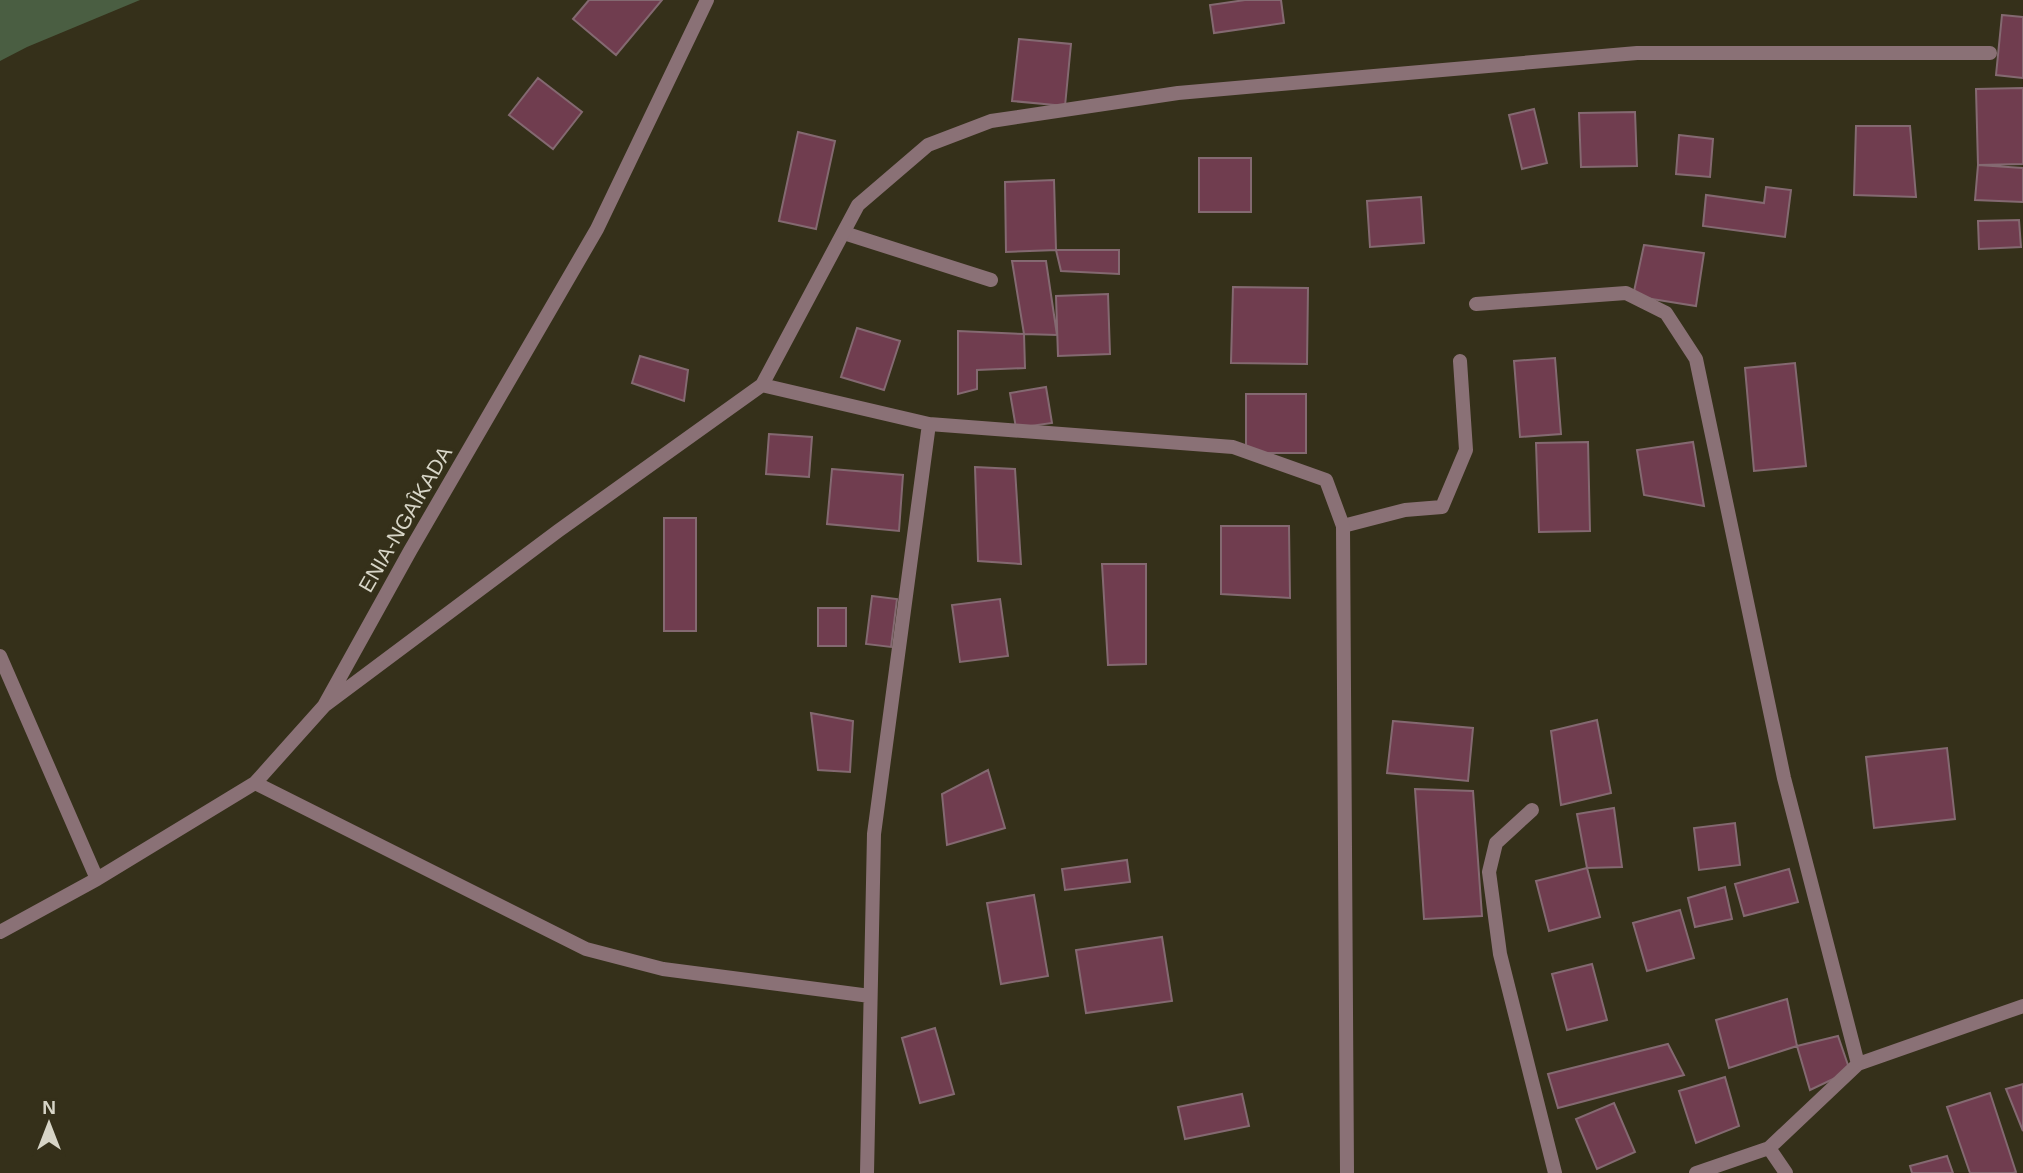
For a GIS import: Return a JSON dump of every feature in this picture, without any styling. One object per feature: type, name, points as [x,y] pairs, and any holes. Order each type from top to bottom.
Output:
[{"type":"street","name":"ENIA-NGAÎKADA","points":[[0,932],[97,879],[255,783],[324,706],[410,551],[597,229],[707,0]]},
{"type":"street","points":[[324,706],[558,530],[762,385],[858,205],[928,145],[991,121],[1178,93],[1637,53],[1990,53]]},
{"type":"street","points":[[844,233],[991,280]]},
{"type":"street","points":[[1476,304],[1626,293],[1666,313],[1696,359],[1784,778],[1858,1064]]},
{"type":"street","points":[[1343,526],[1405,510],[1442,507],[1466,450],[1460,361]]},
{"type":"street","points":[[762,385],[929,424],[1233,447],[1326,480],[1343,526],[1348,1173]]},
{"type":"street","points":[[867,1173],[873,834],[929,424]]},
{"type":"street","points":[[0,656],[97,879]]},
{"type":"street","points":[[255,783],[586,949],[663,969],[870,996]]},
{"type":"street","points":[[1532,810],[1496,843],[1489,872],[1500,954],[1555,1173]]},
{"type":"street","points":[[1696,1173],[1769,1148],[1858,1064],[2023,1006]]},
{"type":"street","points":[[1769,1148],[1786,1173]]},
{"type":"green space","points":[[0,0],[140,0],[0,61]]},
{"type":"building","points":[[589,0],[662,0],[616,55],[573,19]]},
{"type":"building","points":[[1245,0],[1281,0],[1284,23],[1214,33],[1210,5]]},
{"type":"building","points":[[2002,15],[2023,17],[2023,78],[1996,75]]},
{"type":"building","points":[[1019,39],[1071,44],[1065,106],[1012,101]]},
{"type":"building","points":[[538,78],[582,112],[553,149],[509,115]]},
{"type":"building","points":[[2023,88],[2023,164],[1978,165],[1976,89]]},
{"type":"building","points":[[1534,109],[1547,163],[1522,169],[1509,115]]},
{"type":"building","points":[[1635,112],[1637,166],[1581,167],[1579,113]]},
{"type":"building","points":[[1856,126],[1910,126],[1916,197],[1854,195]]},
{"type":"building","points":[[798,132],[835,141],[816,229],[779,221]]},
{"type":"building","points":[[1679,135],[1713,139],[1710,177],[1676,174]]},
{"type":"building","points":[[1199,158],[1251,158],[1251,212],[1199,212]]},
{"type":"building","points":[[1978,165],[2023,168],[2023,202],[1975,200]]},
{"type":"building","points":[[1054,180],[1056,250],[1006,252],[1005,182]]},
{"type":"building","points":[[1766,187],[1791,190],[1785,237],[1703,226],[1706,195],[1764,203]]},
{"type":"building","points":[[1421,197],[1424,243],[1370,247],[1367,201]]},
{"type":"building","points":[[2019,220],[2021,247],[1979,249],[1978,221]]},
{"type":"building","points":[[1644,245],[1704,253],[1696,306],[1633,296]]},
{"type":"building","points":[[1056,250],[1119,250],[1119,274],[1061,271]]},
{"type":"building","points":[[1012,261],[1046,261],[1057,335],[1024,334]]},
{"type":"building","points":[[1233,287],[1308,288],[1307,364],[1231,363]]},
{"type":"building","points":[[1108,294],[1110,354],[1058,356],[1056,296]]},
{"type":"building","points":[[857,328],[900,341],[884,390],[841,377]]},
{"type":"building","points":[[958,331],[1024,334],[1025,368],[977,370],[977,389],[958,394]]},
{"type":"building","points":[[640,356],[688,370],[684,401],[632,383]]},
{"type":"building","points":[[1555,358],[1561,434],[1520,437],[1514,361]]},
{"type":"building","points":[[1795,363],[1806,466],[1754,471],[1745,368]]},
{"type":"building","points":[[1046,387],[1052,423],[1016,428],[1010,393]]},
{"type":"building","points":[[1246,394],[1306,394],[1306,453],[1246,453]]},
{"type":"building","points":[[769,434],[812,437],[809,477],[766,474]]},
{"type":"building","points":[[1588,442],[1590,531],[1539,532],[1536,443]]},
{"type":"building","points":[[1693,442],[1704,506],[1644,495],[1637,450]]},
{"type":"building","points":[[975,467],[1015,469],[1021,564],[978,561]]},
{"type":"building","points":[[832,469],[903,475],[899,531],[827,524]]},
{"type":"building","points":[[664,518],[696,518],[696,631],[664,631]]},
{"type":"building","points":[[1221,526],[1289,526],[1290,598],[1221,594]]},
{"type":"building","points":[[1102,564],[1146,564],[1146,664],[1108,665]]},
{"type":"building","points":[[872,596],[897,599],[891,647],[866,644]]},
{"type":"building","points":[[1000,599],[1008,656],[960,662],[952,605]]},
{"type":"building","points":[[818,608],[846,608],[846,646],[818,646]]},
{"type":"building","points":[[811,713],[853,721],[850,772],[818,770]]},
{"type":"building","points":[[1597,720],[1611,793],[1561,805],[1551,731]]},
{"type":"building","points":[[1393,721],[1473,728],[1468,781],[1387,773]]},
{"type":"building","points":[[1947,748],[1955,819],[1874,828],[1866,757]]},
{"type":"building","points":[[988,770],[1005,828],[947,845],[942,794]]},
{"type":"building","points":[[1415,789],[1473,791],[1482,916],[1424,919]]},
{"type":"building","points":[[1614,808],[1622,867],[1587,868],[1577,814]]},
{"type":"building","points":[[1735,823],[1740,865],[1699,870],[1694,828]]},
{"type":"building","points":[[1127,860],[1130,882],[1065,890],[1062,869]]},
{"type":"building","points":[[1587,868],[1600,917],[1549,931],[1536,881]]},
{"type":"building","points":[[1789,869],[1798,902],[1744,916],[1735,884]]},
{"type":"building","points":[[1725,887],[1732,919],[1695,927],[1688,898]]},
{"type":"building","points":[[1034,895],[1048,976],[1001,984],[987,903]]},
{"type":"building","points":[[1680,910],[1694,958],[1647,971],[1633,923]]},
{"type":"building","points":[[1162,937],[1172,1001],[1086,1013],[1076,950]]},
{"type":"building","points":[[1592,964],[1607,1020],[1567,1030],[1552,974]]},
{"type":"building","points":[[1787,999],[1797,1046],[1729,1068],[1716,1020]]},
{"type":"building","points":[[935,1028],[954,1094],[920,1103],[902,1038]]},
{"type":"building","points":[[1838,1036],[1850,1071],[1810,1090],[1797,1046]]},
{"type":"building","points":[[1668,1044],[1684,1075],[1558,1108],[1548,1074]]},
{"type":"building","points":[[1725,1077],[1739,1126],[1696,1143],[1679,1091]]},
{"type":"building","points":[[2023,1084],[2023,1131],[2006,1089]]},
{"type":"building","points":[[1990,1093],[2016,1172],[2013,1173],[1970,1173],[1947,1107]]},
{"type":"building","points":[[1242,1094],[1249,1126],[1185,1139],[1178,1107]]},
{"type":"building","points":[[1614,1103],[1635,1152],[1597,1169],[1576,1119]]},
{"type":"building","points":[[1947,1156],[1953,1173],[1912,1173],[1910,1166]]}]
